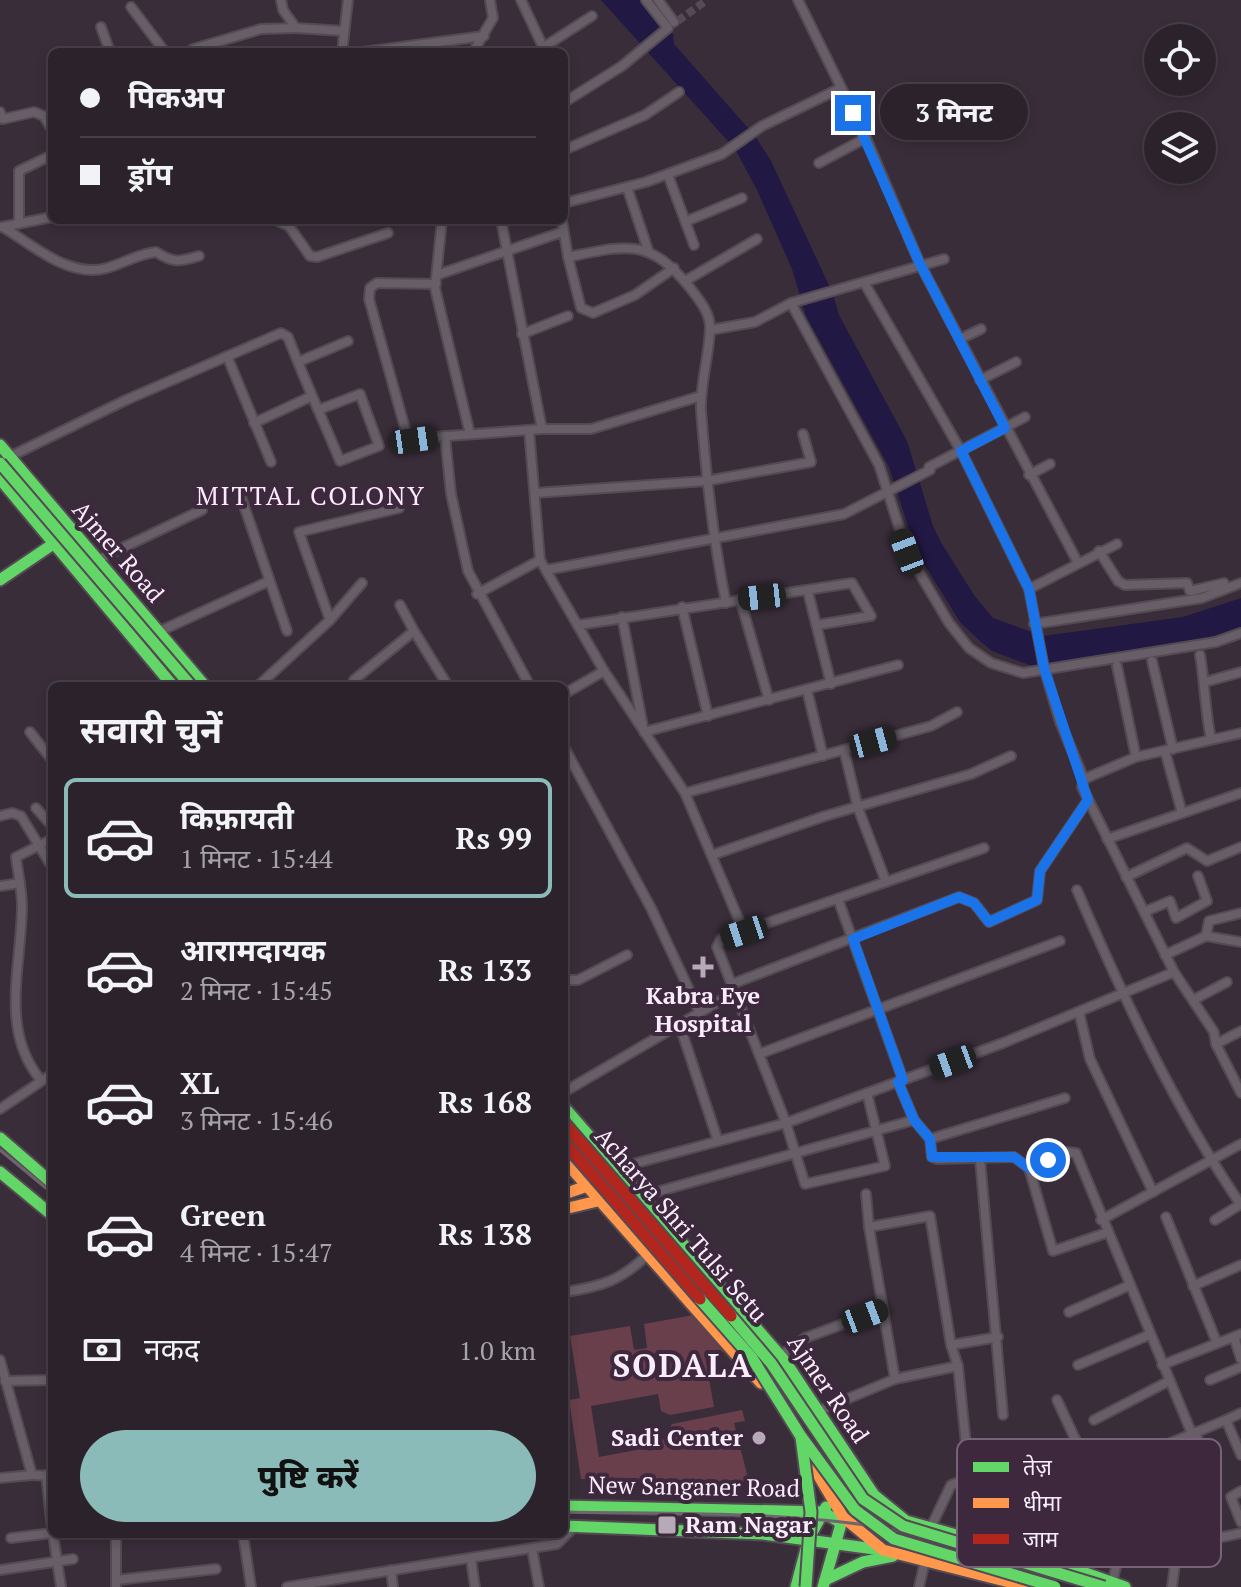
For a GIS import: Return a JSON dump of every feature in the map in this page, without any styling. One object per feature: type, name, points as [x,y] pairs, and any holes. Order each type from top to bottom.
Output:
[{"type":"main road","name":"Ajmer Road","points":[[0,445],[4,460],[202,682]]},
{"type":"main road","points":[[4,460],[188,682]]},
{"type":"main road","name":"Ajmer Road","points":[[0,479],[170,682]]},
{"type":"main road","points":[[0,580],[71,532]]},
{"type":"main road","name":"Ajmer Road","points":[[568,1112],[781,1355],[865,1483],[887,1508],[906,1521],[957,1536]]},
{"type":"main road","name":"Acharya Shri Tulsi Setu","points":[[568,1128],[771,1363],[863,1499],[903,1526],[957,1542]]},
{"type":"main road","points":[[0,1138],[48,1180]]},
{"type":"main road","name":"Acharya Shri Tulsi Setu","points":[[568,1147],[752,1358],[800,1435],[855,1510],[894,1539],[957,1558]]},
{"type":"main road","points":[[568,1164],[759,1379],[842,1520],[883,1550],[1029,1587]]},
{"type":"main road","points":[[568,1193],[588,1187],[617,1168]]},
{"type":"main road","points":[[0,1172],[48,1212]]},
{"type":"main road","points":[[568,1208],[601,1203],[631,1185]]},
{"type":"main road","points":[[800,1435],[813,1504],[813,1543],[806,1587]]},
{"type":"main road","points":[[823,1512],[855,1468]]},
{"type":"main road","points":[[827,1585],[842,1520],[865,1483]]},
{"type":"main road","name":"New Sanganer Road","points":[[568,1506],[823,1512],[842,1520]]},
{"type":"main road","name":"New Sanganer Road","points":[[809,1538],[823,1512]]},
{"type":"main road","name":"New Sanganer Road","points":[[569,1526],[744,1532],[836,1541],[883,1550]]},
{"type":"main road","points":[[796,1587],[809,1538]]},
{"type":"main road","points":[[827,1585],[878,1558],[905,1557]]},
{"type":"main road","name":"Acharya Shri Tulsi Setu","points":[[988,1567],[1055,1587]]},
{"type":"main road","name":"Acharya Shri Tulsi Setu","points":[[1045,1567],[1108,1585]]},
{"type":"main road","name":"Ajmer Road","points":[[1053,1567],[1108,1585],[1125,1587]]},
{"type":"street","points":[[281,0],[283,10],[296,28]]},
{"type":"street","points":[[342,48],[348,0]]},
{"type":"street","points":[[476,48],[493,18],[490,0]]},
{"type":"street","points":[[521,0],[543,48]]},
{"type":"street","points":[[646,0],[671,25]]},
{"type":"street","points":[[658,0],[671,25]]},
{"type":"street","points":[[798,0],[866,138],[920,264],[1077,561]]},
{"type":"street","points":[[131,7],[162,48]]},
{"type":"street","points":[[547,48],[592,16]]},
{"type":"street","points":[[568,96],[640,53],[671,25]]},
{"type":"street","points":[[101,27],[109,48]]},
{"type":"street","points":[[196,48],[261,29],[344,31]]},
{"type":"street","points":[[393,48],[484,36]]},
{"type":"street","points":[[568,202],[668,175],[722,154],[762,126],[841,88]]},
{"type":"street","points":[[568,148],[645,115],[679,92]]},
{"type":"street","points":[[0,112],[3,119],[34,112],[44,116],[48,123]]},
{"type":"street","points":[[819,163],[866,138]]},
{"type":"street","points":[[19,222],[19,171],[48,157]]},
{"type":"street","points":[[668,175],[694,245]]},
{"type":"street","points":[[627,187],[648,250]]},
{"type":"street","points":[[687,221],[742,198]]},
{"type":"street","points":[[1,227],[48,218]]},
{"type":"street","points":[[285,224],[310,256],[317,257],[388,233]]},
{"type":"street","points":[[442,224],[436,280],[438,310],[470,434]]},
{"type":"street","points":[[502,224],[542,429]]},
{"type":"street","points":[[562,224],[581,308],[593,313],[635,295],[674,268]]},
{"type":"street","points":[[1,227],[48,256],[91,271],[144,253],[156,252],[168,262],[199,256]]},
{"type":"street","points":[[562,232],[506,249],[436,280],[377,283],[370,288],[369,299],[405,433],[414,440],[542,429],[591,429],[701,396]]},
{"type":"street","points":[[685,281],[757,239]]},
{"type":"street","points":[[568,257],[612,249],[648,250],[674,268],[703,305],[710,330],[701,396],[706,481],[713,539],[726,603]]},
{"type":"street","points":[[710,330],[755,322],[791,303],[944,259]]},
{"type":"street","points":[[865,284],[961,451],[1029,589],[1034,627],[1045,670],[1060,722],[1084,779],[1082,787],[1165,955],[1214,1032],[1216,1044],[1240,1090]]},
{"type":"street","points":[[791,303],[879,465],[907,552],[964,643],[983,658],[1023,673],[1216,642],[1241,633]]},
{"type":"street","points":[[522,334],[568,316]]},
{"type":"street","points":[[960,339],[981,329]]},
{"type":"street","points":[[4,460],[281,333],[288,337],[312,396],[318,410],[340,461],[379,446],[360,394],[318,410]]},
{"type":"street","points":[[298,362],[348,341]]},
{"type":"street","points":[[227,356],[271,462]]},
{"type":"street","points":[[980,380],[1016,362]]},
{"type":"street","points":[[254,423],[312,396]]},
{"type":"street","points":[[546,570],[844,514],[1025,417]]},
{"type":"street","points":[[529,430],[540,560],[604,671],[685,793],[744,932]]},
{"type":"street","points":[[535,493],[706,481],[811,462],[803,434]]},
{"type":"street","points":[[445,436],[458,534],[477,594],[528,682]]},
{"type":"street","points":[[1029,475],[1050,464]]},
{"type":"street","points":[[240,494],[267,582],[287,631]]},
{"type":"street","points":[[330,620],[299,532],[399,508]]},
{"type":"street","points":[[96,560],[202,510]]},
{"type":"street","points":[[1029,589],[1077,561],[1117,544]]},
{"type":"street","points":[[1099,551],[1118,581],[1125,585],[1187,583],[1190,591],[1224,583]]},
{"type":"street","points":[[477,594],[540,560]]},
{"type":"street","points":[[158,632],[267,582]]},
{"type":"street","points":[[262,682],[330,620],[362,583]]},
{"type":"street","points":[[578,625],[852,583],[871,616],[817,625]]},
{"type":"street","points":[[1034,627],[1202,598],[1241,583]]},
{"type":"street","points":[[808,592],[831,684]]},
{"type":"street","points":[[740,599],[769,700]]},
{"type":"street","points":[[400,605],[446,682]]},
{"type":"street","points":[[682,607],[708,716]]},
{"type":"street","points":[[622,617],[644,732]]},
{"type":"street","points":[[353,682],[414,631]]},
{"type":"street","points":[[1200,655],[1205,682],[1203,703],[1211,739]]},
{"type":"street","points":[[1152,661],[1182,813]]},
{"type":"street","points":[[644,732],[898,665]]},
{"type":"street","points":[[1117,666],[1136,757]]},
{"type":"street","points":[[568,692],[604,671]]},
{"type":"street","points":[[1205,682],[1241,672]]},
{"type":"street","points":[[807,690],[823,756]]},
{"type":"street","points":[[685,793],[931,726],[957,712]]},
{"type":"street","points":[[30,732],[48,755]]},
{"type":"street","points":[[1084,779],[1136,757],[1241,733]]},
{"type":"street","points":[[844,750],[858,808],[886,882]]},
{"type":"street","points":[[568,754],[651,908],[699,1011]]},
{"type":"street","points":[[712,855],[971,774],[1011,756]]},
{"type":"street","points":[[1107,839],[1241,793]]},
{"type":"street","points":[[568,1090],[733,988],[853,939],[959,897],[974,903],[989,922],[1037,900],[1040,871],[1088,800]]},
{"type":"street","points":[[36,808],[48,822]]},
{"type":"street","points":[[0,816],[12,813],[21,816],[48,862]]},
{"type":"street","points":[[40,1079],[16,1049],[10,1022],[20,938],[18,855],[48,842]]},
{"type":"street","points":[[1126,877],[1187,848],[1195,850],[1207,861],[1241,847]]},
{"type":"street","points":[[867,1093],[885,1166],[805,1184],[786,1123],[717,947],[721,939],[984,848]]},
{"type":"street","points":[[1144,912],[1170,901],[1176,918],[1207,901],[1198,876]]},
{"type":"street","points":[[0,886],[20,883]]},
{"type":"street","points":[[1077,890],[1124,993],[1211,1161],[1241,1204],[1215,1220]]},
{"type":"street","points":[[838,899],[914,1120],[930,1139],[932,1157],[1014,1157],[1029,1168],[1053,1251],[1106,1233]]},
{"type":"street","points":[[1206,936],[1209,921],[1241,913]]},
{"type":"street","points":[[1165,955],[1206,936],[1241,942]]},
{"type":"street","points":[[759,1054],[877,1007],[1060,941]]},
{"type":"street","points":[[568,980],[578,980],[627,955]]},
{"type":"street","points":[[633,1164],[786,1123],[1079,1012],[1174,972]]},
{"type":"street","points":[[1195,999],[1227,982]]},
{"type":"street","points":[[1079,1012],[1090,1059],[1153,1192]]},
{"type":"street","points":[[679,1023],[718,1141]]},
{"type":"street","points":[[1216,1044],[1241,1031]]},
{"type":"street","points":[[0,1109],[48,1076]]},
{"type":"street","points":[[930,1139],[1065,1098]]},
{"type":"street","points":[[641,1196],[914,1120]]},
{"type":"street","points":[[1101,1220],[1241,1144]]},
{"type":"street","points":[[1029,1168],[1067,1152],[1076,1153],[1128,1286],[1196,1439]]},
{"type":"street","points":[[980,1159],[1003,1415]]},
{"type":"street","points":[[866,1194],[881,1310],[895,1379]]},
{"type":"street","points":[[869,1227],[930,1216],[951,1345],[958,1366],[967,1439]]},
{"type":"street","points":[[1166,1217],[1217,1343]]},
{"type":"street","points":[[568,1291],[612,1283],[627,1275],[648,1253]]},
{"type":"street","points":[[1193,1286],[1241,1265]]},
{"type":"street","points":[[1069,1312],[1128,1286]]},
{"type":"street","points":[[781,1355],[805,1338],[881,1310]]},
{"type":"street","points":[[1078,1365],[1149,1335]]},
{"type":"street","points":[[1162,1365],[1237,1335],[1241,1359]]},
{"type":"street","points":[[951,1345],[998,1337]]},
{"type":"street","points":[[0,1360],[32,1475]]},
{"type":"street","points":[[818,1411],[895,1379],[958,1366]]},
{"type":"street","points":[[1210,1380],[1241,1367]]},
{"type":"street","points":[[5,1381],[48,1380]]},
{"type":"street","points":[[1094,1420],[1169,1381]]},
{"type":"street","points":[[1057,1400],[1075,1439]]},
{"type":"street","points":[[1179,1439],[1241,1413]]},
{"type":"street","points":[[1226,1420],[1241,1455]]},
{"type":"street","points":[[0,1478],[48,1476]]},
{"type":"street","points":[[931,1527],[951,1485],[957,1483]]},
{"type":"street","points":[[1241,1491],[1231,1497],[1241,1522]]},
{"type":"street","points":[[11,1538],[48,1533]]},
{"type":"street","points":[[1221,1539],[1241,1533]]},
{"type":"street","points":[[53,1538],[61,1587]]},
{"type":"street","points":[[116,1538],[116,1584],[216,1569]]},
{"type":"street","points":[[244,1538],[251,1587]]},
{"type":"street","points":[[287,1587],[532,1549],[559,1543],[562,1538]]},
{"type":"street","points":[[532,1549],[539,1587]]},
{"type":"street","points":[[0,1570],[73,1559]]},
{"type":"street","points":[[471,1559],[475,1587]]},
{"type":"street","points":[[919,1587],[925,1561]]},
{"type":"street","points":[[1172,1587],[1175,1567]]},
{"type":"street","points":[[391,1570],[393,1587]]},
{"type":"shaded area","points":[[601,0],[639,0],[673,34],[674,44],[755,136],[771,161],[833,294],[839,315],[907,441],[933,526],[974,595],[993,618],[1043,636],[1183,617],[1241,598],[1241,627],[1193,643],[1040,669],[992,651],[960,622],[916,551],[889,467],[806,316],[792,269],[735,149]]},
{"type":"shaded area","points":[[699,1314],[731,1350],[705,1356],[714,1407],[670,1415],[661,1411],[658,1394],[591,1406],[599,1457],[647,1448],[649,1451],[659,1447],[672,1424],[742,1410],[745,1421],[734,1423],[749,1482],[581,1479],[569,1400],[580,1398],[570,1336],[630,1326],[634,1350],[647,1348],[644,1324]]},
{"type":"tunnel","points":[[668,28],[707,0]]},
{"type":"railway","points":[[0,1150],[48,1190]]},
{"type":"railway","points":[[568,1512],[728,1514],[811,1519],[892,1529],[957,1548]]},
{"type":"railway","points":[[1021,1567],[1089,1587]]},
{"type":"traffic: fast","points":[[0,445],[202,682]]},
{"type":"traffic: fast","points":[[0,463],[188,682]]},
{"type":"traffic: fast","points":[[0,479],[170,682]]},
{"type":"traffic: fast","points":[[0,580],[59,540]]},
{"type":"traffic: fast","points":[[568,1112],[785,1361],[874,1495],[906,1521],[957,1535]]},
{"type":"traffic: fast","points":[[0,1138],[48,1180]]},
{"type":"traffic: fast","points":[[0,1172],[48,1212]]},
{"type":"traffic: fast","points":[[700,1299],[752,1358],[800,1435],[855,1510],[894,1539],[957,1558]]},
{"type":"traffic: fast","points":[[731,1316],[771,1363],[863,1499],[903,1526],[957,1542]]},
{"type":"traffic: fast","points":[[801,1437],[811,1512],[806,1587]]},
{"type":"traffic: fast","points":[[568,1506],[823,1512],[841,1523]]},
{"type":"traffic: fast","points":[[796,1587],[809,1538],[826,1507]]},
{"type":"traffic: fast","points":[[823,1587],[843,1517]]},
{"type":"traffic: fast","points":[[568,1526],[763,1534],[882,1550]]},
{"type":"traffic: fast","points":[[825,1580],[863,1562],[893,1556]]},
{"type":"traffic: fast","points":[[988,1567],[1055,1587]]},
{"type":"traffic: fast","points":[[1038,1567],[1104,1587]]},
{"type":"traffic: fast","points":[[1068,1567],[1125,1587]]},
{"type":"traffic: slow","points":[[568,1165],[761,1383]]},
{"type":"traffic: slow","points":[[568,1193],[593,1184]]},
{"type":"traffic: slow","points":[[568,1208],[606,1199]]},
{"type":"traffic: slow","points":[[804,1451],[843,1517],[883,1550],[1029,1587]]},
{"type":"traffic: jam","points":[[568,1128],[731,1316]]},
{"type":"traffic: jam","points":[[568,1147],[700,1299]]},
{"type":"place","name":"Kabra Eye Hospital","points":[[703,967]]},
{"type":"place","name":"Sadi Center","points":[[759,1438]]},
{"type":"place","name":"Ram Nagar","points":[[667,1525]]},
{"type":"district","name":"MITTAL COLONY","points":[[311,496]]},
{"type":"district","name":"SODALA","points":[[683,1366]]},
{"type":"route","points":[[853,113],[920,264],[1005,428],[961,451],[1029,589],[1034,630],[1044,668],[1060,722],[1084,779],[1082,787],[1088,800],[1040,871],[1037,900],[989,922],[974,903],[959,897],[853,939],[903,1080],[898,1082],[914,1120],[930,1139],[932,1157],[1014,1157],[1029,1168],[1048,1160]]}]
